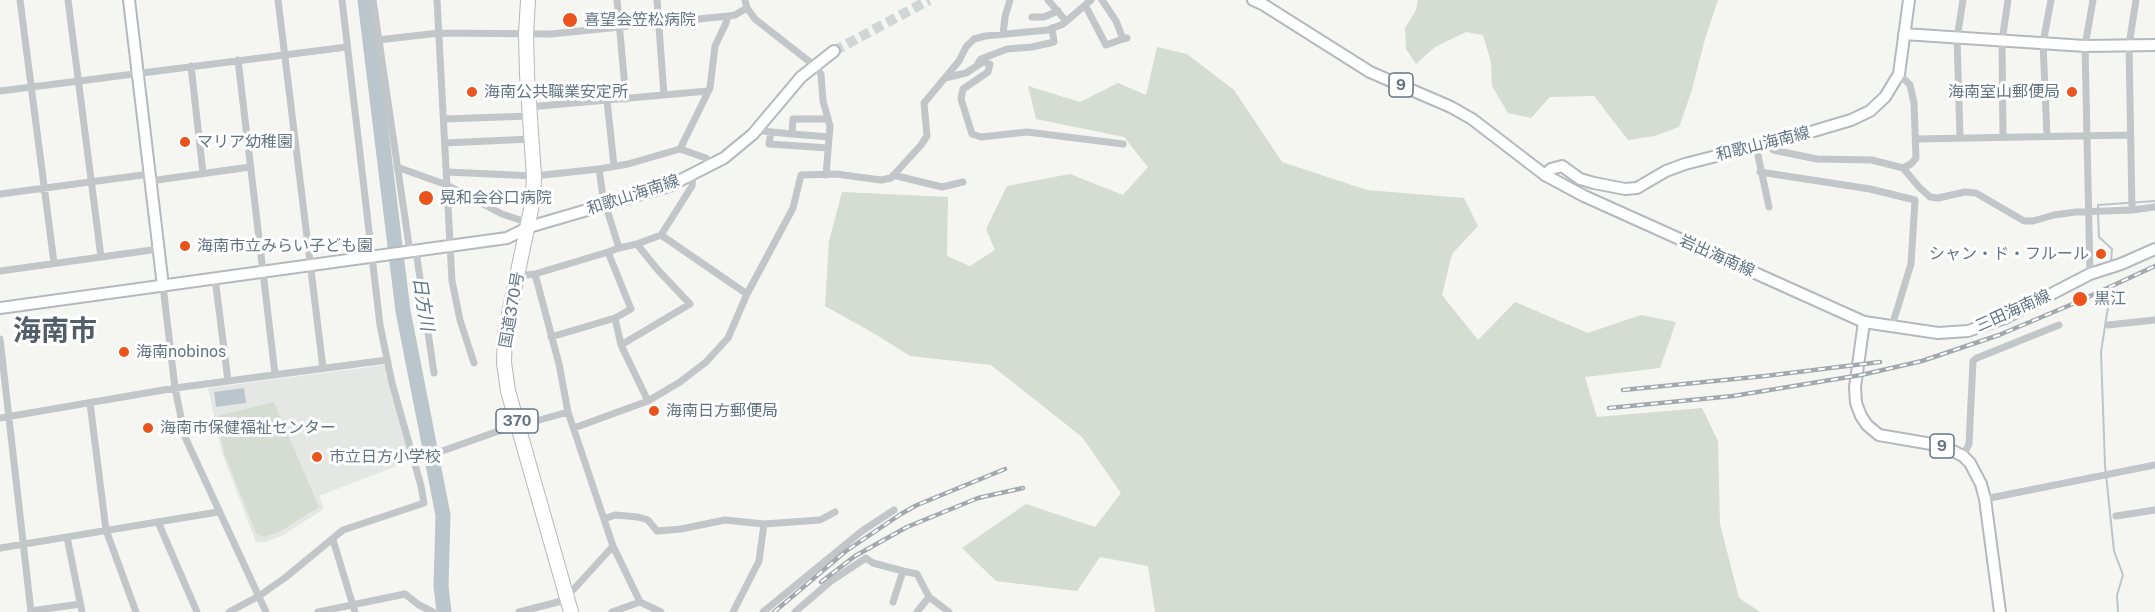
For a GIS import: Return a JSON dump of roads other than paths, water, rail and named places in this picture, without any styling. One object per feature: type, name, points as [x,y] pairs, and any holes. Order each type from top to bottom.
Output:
[{"type":"highway","name":"国道370号","points":[[528,0],[526,34],[534,176],[529,225],[505,333],[504,363],[508,391],[571,612]]},
{"type":"main road","points":[[129,0],[163,286]]},
{"type":"main road","name":"岩出海南線","points":[[1253,0],[1370,72],[1451,107],[1472,119],[1545,175],[1584,196],[1864,322]]},
{"type":"main road","name":"和歌山海南線","points":[[1545,175],[1551,169],[1562,166],[1580,179],[1625,189],[1637,188],[1666,171],[1685,164],[1814,131],[1851,120],[1870,111],[1885,97],[1899,74],[1910,0]]},
{"type":"main road","points":[[1904,34],[2085,46],[2155,45]]},
{"type":"main road","name":"和歌山海南線","points":[[0,308],[507,238],[529,225],[605,206],[669,186],[724,158],[758,128],[788,90],[834,51]]},
{"type":"main road","name":"三田海南線","points":[[1864,322],[1938,333],[1968,331],[2005,318],[2090,274],[2155,249]]},
{"type":"main road","name":"9","points":[[1864,322],[1855,387],[1860,416],[1880,435],[1943,446],[1963,456],[1970,463],[1985,499],[2000,612]]},
{"type":"street","points":[[20,0],[54,263]]},
{"type":"street","points":[[68,0],[101,257]]},
{"type":"street","points":[[278,0],[323,368]]},
{"type":"street","points":[[229,612],[286,578],[343,530],[424,503],[417,460],[387,360],[380,325],[342,0]]},
{"type":"street","points":[[373,0],[397,167],[434,373]]},
{"type":"street","points":[[437,0],[452,281],[460,320],[474,363]]},
{"type":"street","points":[[617,0],[626,99]]},
{"type":"street","points":[[657,0],[664,95]]},
{"type":"street","points":[[745,0],[747,8],[755,19],[815,66],[820,74],[830,137],[826,175]]},
{"type":"street","points":[[1003,34],[1010,0]]},
{"type":"street","points":[[1048,0],[1066,21]]},
{"type":"street","points":[[1102,0],[1125,38],[1106,45]]},
{"type":"street","points":[[1960,138],[1957,38],[1963,0]]},
{"type":"street","points":[[2003,137],[2002,40],[2008,0]]},
{"type":"street","points":[[2047,136],[2043,43],[2051,0]]},
{"type":"street","points":[[2090,274],[2085,46],[2093,0]]},
{"type":"street","points":[[2132,210],[2129,45],[2136,0]]},
{"type":"street","points":[[574,428],[648,401],[680,382],[706,362],[728,338],[747,294],[793,208],[801,175],[881,180],[891,178],[927,136],[924,103],[974,39],[1052,28],[1066,21],[1088,3],[1112,54]]},
{"type":"street","points":[[378,40],[439,33],[551,34],[728,16],[747,8]]},
{"type":"street","points":[[1032,17],[1044,17],[1058,11]]},
{"type":"street","points":[[680,149],[710,88],[715,46],[728,16]]},
{"type":"street","points":[[975,67],[981,59],[1007,49],[1054,42],[1052,28]]},
{"type":"street","points":[[0,91],[347,47]]},
{"type":"street","points":[[238,60],[275,374]]},
{"type":"street","points":[[945,78],[966,73],[983,62],[990,64],[988,72],[963,89],[961,99],[972,134],[981,137],[1027,132],[1123,144]]},
{"type":"street","points":[[191,66],[203,173]]},
{"type":"street","points":[[1899,74],[1910,85],[1914,103],[1916,139],[1916,158],[1903,168]]},
{"type":"street","points":[[444,118],[708,91]]},
{"type":"street","points":[[607,100],[614,166]]},
{"type":"street","points":[[792,134],[792,119],[828,119]]},
{"type":"street","points":[[758,128],[762,131],[830,137]]},
{"type":"street","points":[[771,132],[770,144],[828,148]]},
{"type":"street","points":[[1916,139],[2130,135]]},
{"type":"street","points":[[445,143],[531,139]]},
{"type":"street","points":[[1769,207],[1760,172],[1762,144],[1773,150],[1817,159],[1872,160],[1903,168],[1930,196],[1938,198],[1965,192],[1976,193],[2024,220],[2033,221],[2054,214],[2155,207]]},
{"type":"street","points":[[447,172],[534,176],[599,169],[680,149],[706,158],[710,165]]},
{"type":"street","points":[[0,194],[91,182],[250,167]]},
{"type":"street","points":[[397,167],[447,185],[502,214],[529,225]]},
{"type":"street","points":[[599,169],[605,206],[619,248]]},
{"type":"street","points":[[1760,172],[1869,189],[1916,200],[1911,264],[1892,326]]},
{"type":"street","points":[[517,276],[535,274],[661,235],[692,186],[693,175]]},
{"type":"street","points":[[893,175],[942,187],[963,182]]},
{"type":"street","points":[[661,235],[747,294]]},
{"type":"street","points":[[621,345],[690,303],[657,269],[637,244]]},
{"type":"street","points":[[0,271],[159,249]]},
{"type":"street","points":[[550,337],[615,318],[631,309],[608,252]]},
{"type":"street","points":[[535,274],[559,364],[568,412],[613,546],[640,602],[661,612]]},
{"type":"street","points":[[216,278],[228,381]]},
{"type":"street","points":[[163,286],[175,388],[185,437],[266,612]]},
{"type":"street","points":[[615,318],[621,345],[648,401]]},
{"type":"street","points":[[2108,325],[2155,320]]},
{"type":"street","points":[[1963,456],[1969,444],[1973,362],[1977,357],[2059,325]]},
{"type":"street","points":[[0,339],[31,612],[81,608],[67,537]]},
{"type":"street","points":[[0,418],[175,388],[387,360]]},
{"type":"street","points":[[90,403],[106,530],[136,612]]},
{"type":"street","points":[[417,460],[518,426],[568,412]]},
{"type":"street","points":[[1985,499],[2155,465]]},
{"type":"street","points":[[763,612],[852,538],[894,510]]},
{"type":"street","points":[[2116,516],[2155,510]]},
{"type":"street","points":[[0,548],[218,512]]},
{"type":"street","points":[[604,519],[615,514],[638,517],[648,520],[657,531],[681,529],[724,520],[764,524],[820,520],[835,512]]},
{"type":"street","points":[[158,522],[197,612]]},
{"type":"street","points":[[733,612],[759,561],[764,524]]},
{"type":"street","points":[[333,540],[355,612]]},
{"type":"street","points":[[519,612],[538,610],[558,602],[613,546]]},
{"type":"street","points":[[798,611],[831,581],[866,558],[873,563],[917,574],[929,597],[950,612]]},
{"type":"street","points":[[893,602],[903,571]]},
{"type":"street","points":[[318,612],[352,603],[405,594],[433,612]]},
{"type":"street","points":[[917,612],[929,597]]},
{"type":"street","points":[[612,612],[640,602]]},
{"type":"waterway","name":"日方川","points":[[365,0],[403,311],[443,515],[441,586],[444,612]]},
{"type":"waterway","points":[[2098,209],[2098,205],[2155,201]]},
{"type":"waterway","points":[[2098,214],[2099,237],[2112,249],[2111,262]]},
{"type":"waterway","points":[[2109,300],[2101,352],[2105,465],[2114,551],[2123,575],[2117,595],[2118,612]]},
{"type":"tunnel","points":[[834,51],[929,0]]},
{"type":"railway","points":[[1609,408],[1733,396],[1861,375],[1922,361],[1999,335],[2155,266]]},
{"type":"railway","points":[[1623,390],[1880,362]]},
{"type":"railway","points":[[774,612],[846,551],[901,514],[917,505],[1005,469]]},
{"type":"railway","points":[[821,582],[855,556],[907,527],[978,498],[1023,488]]},
{"type":"place","name":"喜望会笠松病院","points":[[570,20]]},
{"type":"place","name":"海南公共職業安定所","points":[[472,92]]},
{"type":"place","name":"海南室山郵便局","points":[[2072,92]]},
{"type":"place","name":"マリア幼稚園","points":[[185,142]]},
{"type":"place","name":"晃和会谷口病院","points":[[426,198]]},
{"type":"place","name":"海南市立みらい子ども園","points":[[185,246]]},
{"type":"place","name":"シャン・ド・フルール","points":[[2101,254]]},
{"type":"place","name":"黒江","points":[[2080,299]]},
{"type":"place","name":"海南nobinos","points":[[124,352]]},
{"type":"place","name":"海南日方郵便局","points":[[654,411]]},
{"type":"place","name":"海南市保健福祉センター","points":[[148,428]]},
{"type":"place","name":"市立日方小学校","points":[[317,457]]},
{"type":"district","name":"海南市","points":[[55,331]]}]
